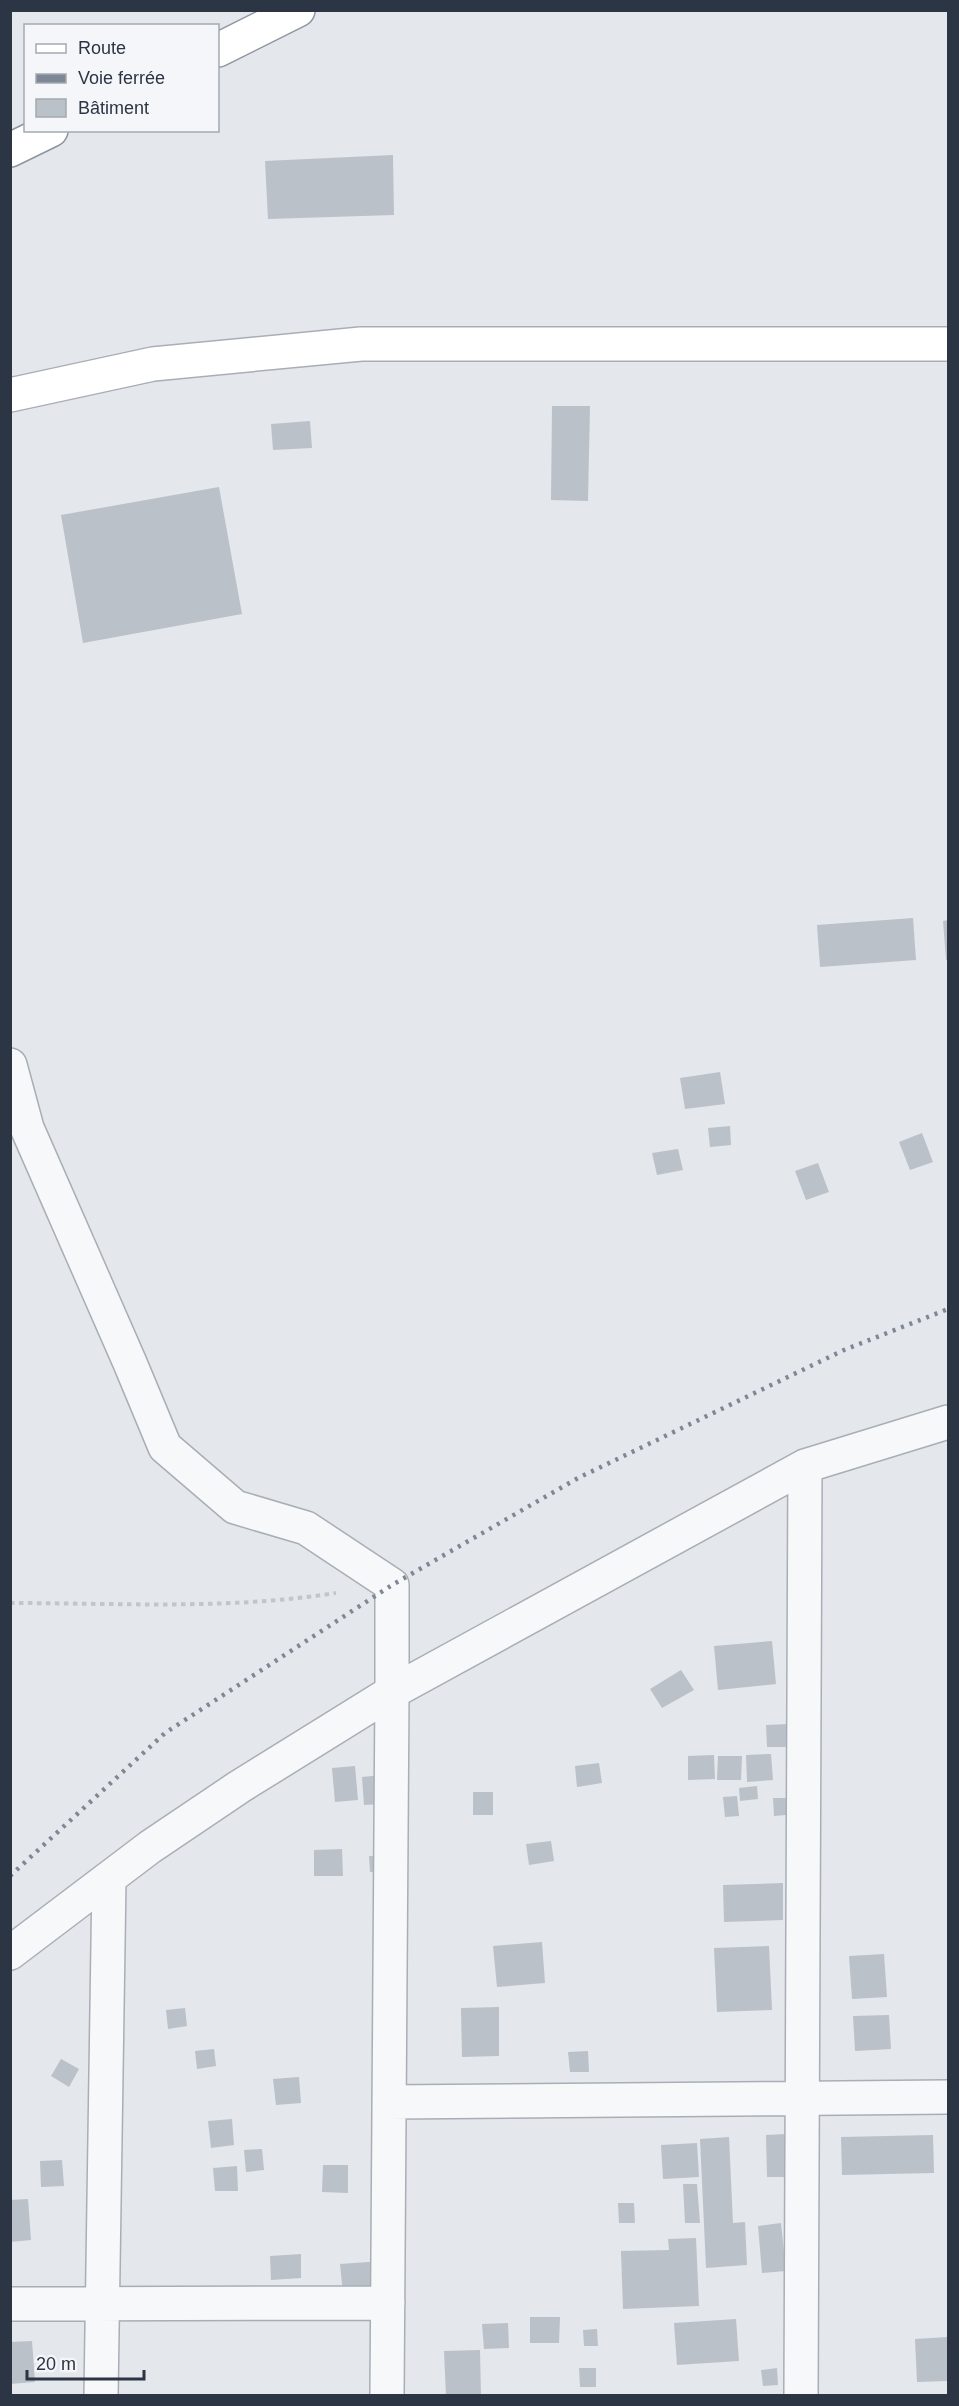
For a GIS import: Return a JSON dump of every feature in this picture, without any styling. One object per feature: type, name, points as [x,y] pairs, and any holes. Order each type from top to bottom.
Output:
[{"type":"main road","points":[[219,50],[298,10]]},
{"type":"main road","points":[[10,150],[47,132]]},
{"type":"main road","points":[[10,395],[153,364],[361,344],[948,344]]},
{"type":"street","points":[[10,1065],[27,1128],[165,1447],[235,1507],[306,1528],[392,1585],[387,2396]]},
{"type":"street","points":[[10,1953],[109,1879],[239,1787],[392,1692],[806,1466],[948,1422]]},
{"type":"street","points":[[801,2396],[806,1466]]},
{"type":"street","points":[[101,2396],[109,1879]]},
{"type":"street","points":[[389,2102],[948,2097]]},
{"type":"street","points":[[10,2304],[388,2303]]},
{"type":"path","points":[[10,1603],[201,1603],[295,1600],[338,1593]]},
{"type":"building","points":[[393,155],[394,215],[268,219],[265,161]]},
{"type":"building","points":[[552,406],[590,406],[588,501],[551,500]]},
{"type":"building","points":[[310,421],[312,448],[273,450],[271,424]]},
{"type":"building","points":[[219,487],[242,614],[83,643],[61,515]]},
{"type":"building","points":[[913,918],[916,960],[820,967],[817,925]]},
{"type":"building","points":[[948,920],[948,960],[946,960],[943,921]]},
{"type":"building","points":[[720,1072],[725,1104],[685,1109],[680,1078]]},
{"type":"building","points":[[730,1126],[731,1145],[710,1147],[708,1128]]},
{"type":"building","points":[[922,1133],[933,1162],[910,1170],[899,1142]]},
{"type":"building","points":[[678,1149],[683,1170],[657,1175],[652,1153]]},
{"type":"building","points":[[818,1163],[829,1192],[806,1200],[795,1171]]},
{"type":"building","points":[[772,1641],[776,1684],[718,1690],[714,1646]]},
{"type":"building","points":[[681,1670],[694,1690],[662,1708],[650,1689]]},
{"type":"building","points":[[789,1724],[789,1747],[767,1747],[766,1725]]},
{"type":"building","points":[[771,1754],[773,1780],[747,1782],[746,1755]]},
{"type":"building","points":[[714,1755],[715,1779],[688,1780],[688,1756]]},
{"type":"building","points":[[718,1756],[742,1756],[741,1780],[717,1780]]},
{"type":"building","points":[[599,1763],[602,1783],[577,1787],[575,1766]]},
{"type":"building","points":[[355,1766],[358,1800],[335,1802],[332,1768]]},
{"type":"building","points":[[382,1775],[384,1804],[364,1805],[362,1777]]},
{"type":"building","points":[[757,1786],[758,1799],[740,1801],[739,1788]]},
{"type":"building","points":[[473,1792],[493,1792],[493,1815],[473,1815]]},
{"type":"building","points":[[737,1796],[739,1816],[725,1817],[723,1797]]},
{"type":"building","points":[[773,1798],[786,1798],[786,1815],[774,1816]]},
{"type":"building","points":[[551,1841],[554,1861],[529,1865],[526,1844]]},
{"type":"building","points":[[342,1849],[343,1876],[314,1876],[314,1850]]},
{"type":"building","points":[[369,1856],[383,1856],[384,1871],[370,1872]]},
{"type":"building","points":[[783,1883],[783,1920],[724,1922],[723,1885]]},
{"type":"building","points":[[542,1942],[545,1983],[497,1987],[493,1946]]},
{"type":"building","points":[[769,1946],[772,2010],[717,2012],[714,1948]]},
{"type":"building","points":[[884,1954],[887,1997],[852,1999],[849,1956]]},
{"type":"building","points":[[499,2007],[499,2056],[462,2057],[461,2008]]},
{"type":"building","points":[[185,2008],[187,2026],[168,2029],[166,2010]]},
{"type":"building","points":[[889,2015],[891,2049],[855,2051],[853,2016]]},
{"type":"building","points":[[214,2049],[216,2066],[197,2069],[195,2051]]},
{"type":"building","points":[[588,2051],[589,2072],[570,2072],[568,2052]]},
{"type":"building","points":[[61,2059],[79,2069],[69,2087],[51,2076]]},
{"type":"building","points":[[299,2077],[301,2103],[276,2105],[273,2079]]},
{"type":"building","points":[[232,2119],[234,2145],[211,2148],[208,2121]]},
{"type":"building","points":[[786,2134],[787,2177],[767,2177],[766,2135]]},
{"type":"building","points":[[933,2135],[934,2173],[842,2175],[841,2137]]},
{"type":"building","points":[[729,2137],[733,2223],[745,2222],[747,2265],[706,2268],[700,2139]]},
{"type":"building","points":[[697,2143],[699,2177],[663,2179],[661,2145]]},
{"type":"building","points":[[262,2149],[264,2170],[246,2172],[244,2150]]},
{"type":"building","points":[[62,2160],[64,2186],[41,2187],[40,2161]]},
{"type":"building","points":[[323,2165],[348,2165],[348,2193],[322,2192]]},
{"type":"building","points":[[237,2166],[238,2191],[215,2191],[213,2168]]},
{"type":"building","points":[[683,2184],[697,2184],[700,2223],[685,2223]]},
{"type":"building","points":[[28,2199],[31,2240],[10,2242],[10,2200]]},
{"type":"building","points":[[618,2203],[634,2203],[635,2223],[619,2223]]},
{"type":"building","points":[[781,2223],[786,2271],[762,2273],[758,2226]]},
{"type":"building","points":[[696,2238],[699,2306],[623,2309],[621,2251],[669,2250],[668,2239]]},
{"type":"building","points":[[301,2254],[301,2278],[271,2280],[270,2256]]},
{"type":"building","points":[[383,2261],[385,2291],[343,2294],[340,2264]]},
{"type":"building","points":[[530,2317],[560,2317],[559,2343],[530,2343]]},
{"type":"building","points":[[736,2319],[739,2361],[677,2365],[674,2323]]},
{"type":"building","points":[[508,2323],[509,2348],[484,2349],[482,2324]]},
{"type":"building","points":[[597,2329],[598,2346],[584,2346],[583,2330]]},
{"type":"building","points":[[948,2337],[948,2381],[917,2382],[915,2339]]},
{"type":"building","points":[[32,2341],[35,2382],[10,2384],[10,2342]]},
{"type":"building","points":[[480,2350],[481,2396],[446,2396],[444,2351]]},
{"type":"building","points":[[579,2368],[596,2368],[596,2387],[580,2387]]},
{"type":"building","points":[[777,2368],[778,2385],[763,2386],[761,2370]]},
{"type":"railway","points":[[10,1876],[165,1733],[392,1585],[578,1478],[844,1350],[948,1309]]}]
